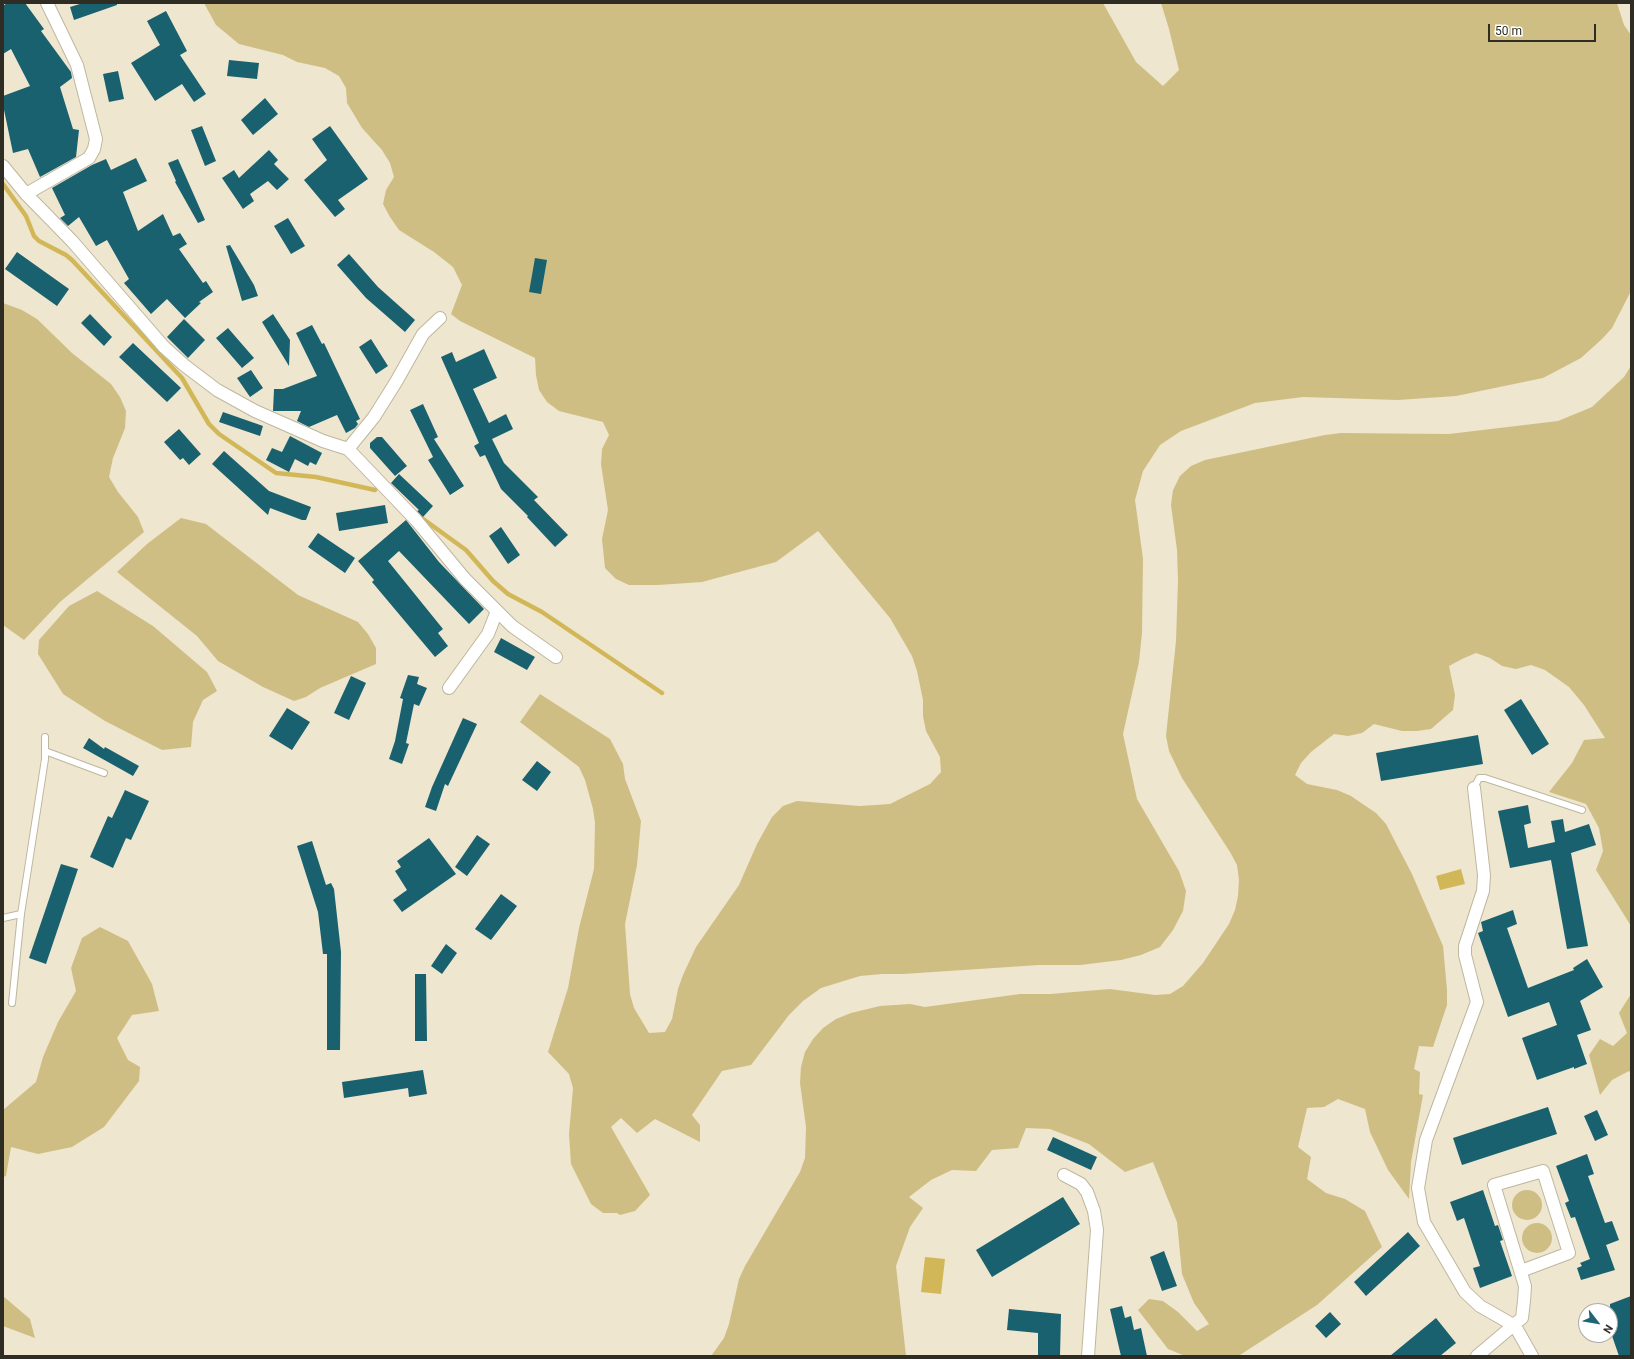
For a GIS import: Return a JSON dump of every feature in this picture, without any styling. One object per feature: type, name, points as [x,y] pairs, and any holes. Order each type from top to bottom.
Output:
[{"type":"street","points":[[26,194],[89,158],[94,150],[96,139],[77,65],[47,3]]},
{"type":"street","points":[[3,166],[26,194],[72,241],[164,347],[184,365],[216,390],[255,411],[323,441],[348,449],[416,520],[465,579],[512,626],[556,657]]},
{"type":"street","points":[[348,449],[374,417],[423,334],[440,318]]},
{"type":"street","points":[[449,688],[488,634],[497,610]]},
{"type":"street","points":[[1474,788],[1484,875],[1483,891],[1465,946],[1465,955],[1477,1002],[1426,1140],[1418,1188],[1424,1222],[1465,1292],[1480,1306],[1515,1326],[1532,1356]]},
{"type":"street","points":[[1477,1356],[1515,1326],[1522,1318],[1524,1301],[1525,1286],[1520,1271],[1494,1185],[1543,1171],[1569,1253],[1520,1271]]},
{"type":"street","points":[[1064,1175],[1081,1184],[1087,1192],[1094,1211],[1097,1230],[1088,1356]]},
{"type":"lane","points":[[12,1003],[21,914],[45,751],[45,737]]},
{"type":"lane","points":[[45,751],[104,773]]},
{"type":"lane","points":[[1474,788],[1479,778],[1485,778],[1582,810]]},
{"type":"lane","points":[[3,918],[21,914]]},
{"type":"shaded area","points":[[204,3],[1103,3],[1136,62],[1163,86],[1179,70],[1161,3],[1617,3],[1624,25],[1631,35],[1631,291],[1612,328],[1602,339],[1581,358],[1543,378],[1456,396],[1398,400],[1303,397],[1255,403],[1181,431],[1160,445],[1143,471],[1135,500],[1143,559],[1142,633],[1139,662],[1123,734],[1137,799],[1179,871],[1186,891],[1183,911],[1173,930],[1160,947],[1141,955],[1121,960],[1080,965],[1039,965],[860,976],[821,988],[803,1001],[789,1015],[751,1065],[722,1071],[692,1115],[700,1125],[700,1142],[655,1119],[637,1133],[621,1118],[611,1127],[650,1195],[635,1211],[620,1215],[617,1213],[603,1213],[591,1204],[571,1164],[569,1134],[573,1088],[569,1074],[548,1052],[568,988],[579,928],[594,869],[595,823],[593,809],[585,780],[579,767],[520,722],[540,694],[610,739],[623,764],[625,779],[641,821],[637,865],[625,924],[630,994],[634,1008],[649,1033],[665,1032],[672,1019],[678,989],[683,975],[696,947],[739,885],[757,844],[772,817],[783,806],[797,801],[860,806],[890,804],[930,784],[941,772],[940,757],[926,731],[923,716],[923,700],[917,671],[912,656],[890,618],[818,531],[776,562],[702,582],[629,585],[616,579],[605,568],[602,539],[608,510],[601,464],[602,449],[609,435],[603,422],[559,411],[547,402],[539,390],[535,358],[460,321],[451,314],[462,285],[453,267],[434,252],[399,230],[390,217],[383,204],[386,190],[394,177],[390,163],[382,150],[362,128],[347,103],[346,88],[339,76],[325,68],[297,62],[283,55],[239,44],[216,25]]},
{"type":"shaded area","points":[[3,303],[22,310],[37,319],[72,353],[111,384],[120,397],[126,411],[125,428],[113,458],[109,477],[118,492],[138,517],[144,532],[60,602],[24,640],[3,625]]},
{"type":"shaded area","points":[[1631,366],[1631,926],[1596,870],[1603,851],[1599,828],[1586,804],[1549,792],[1572,763],[1584,740],[1605,738],[1584,705],[1569,687],[1545,670],[1531,665],[1516,669],[1502,666],[1490,658],[1476,653],[1449,666],[1455,695],[1453,710],[1431,729],[1402,731],[1374,724],[1362,733],[1348,736],[1334,734],[1311,752],[1301,763],[1295,775],[1307,784],[1337,790],[1351,796],[1376,813],[1386,824],[1412,874],[1443,946],[1447,1005],[1433,1047],[1419,1046],[1414,1069],[1420,1072],[1419,1094],[1423,1095],[1411,1162],[1409,1199],[1388,1170],[1370,1132],[1365,1109],[1338,1099],[1324,1107],[1307,1108],[1298,1147],[1311,1157],[1307,1179],[1326,1193],[1345,1199],[1365,1211],[1382,1247],[1317,1305],[1240,1355],[1185,1356],[1168,1349],[1138,1310],[1149,1299],[1163,1301],[1178,1312],[1197,1331],[1209,1324],[1194,1303],[1182,1274],[1177,1222],[1153,1162],[1125,1172],[1089,1144],[1050,1129],[1026,1128],[1018,1148],[992,1150],[976,1171],[952,1170],[931,1180],[909,1197],[923,1208],[910,1227],[896,1266],[906,1356],[711,1356],[724,1338],[729,1324],[739,1279],[745,1266],[800,1172],[805,1158],[806,1127],[800,1083],[801,1067],[805,1052],[813,1039],[823,1028],[836,1019],[851,1013],[880,1006],[910,1004],[925,1007],[1020,994],[1050,994],[1110,989],[1155,995],[1170,994],[1183,986],[1203,963],[1229,924],[1235,910],[1238,896],[1239,880],[1237,865],[1182,778],[1169,751],[1166,736],[1176,641],[1178,580],[1177,550],[1171,505],[1173,490],[1180,476],[1191,466],[1205,460],[1325,435],[1341,433],[1449,434],[1558,421],[1592,407],[1624,377]]},
{"type":"shaded area","points":[[181,518],[206,524],[298,595],[358,622],[368,634],[376,648],[376,664],[320,688],[306,697],[294,701],[263,687],[218,661],[197,636],[117,572],[147,544]]},
{"type":"shaded area","points":[[97,591],[153,626],[207,672],[217,691],[203,700],[193,722],[191,747],[162,750],[105,721],[63,694],[38,654],[39,640],[69,606]]},
{"type":"shaded area","points":[[1461,869],[1465,884],[1440,890],[1436,876]]},
{"type":"shaded area","points":[[100,927],[128,941],[152,984],[159,1011],[132,1015],[117,1038],[128,1060],[140,1067],[139,1081],[104,1127],[72,1147],[38,1154],[11,1147],[6,1176],[3,1177],[3,1110],[36,1082],[43,1057],[58,1022],[76,991],[71,968],[82,938]]},
{"type":"shaded area","points":[[1631,994],[1631,1074],[1629,1071],[1612,1080],[1600,1095],[1589,1055],[1600,1039],[1613,1046],[1627,1033],[1619,1013]]},
{"type":"shaded area","points":[[1527,1190],[1538,1194],[1542,1205],[1538,1216],[1527,1220],[1516,1216],[1512,1205],[1516,1194]]},
{"type":"shaded area","points":[[1537,1223],[1548,1227],[1552,1238],[1548,1249],[1537,1253],[1526,1249],[1522,1238],[1526,1227]]},
{"type":"shaded area","points":[[925,1257],[945,1259],[941,1294],[921,1292]]},
{"type":"shaded area","points":[[3,1296],[30,1319],[35,1338],[3,1326]]},
{"type":"building","points":[[7,3],[25,3],[44,29],[41,31],[71,72],[72,78],[60,87],[73,129],[79,130],[76,157],[40,177],[28,149],[13,153],[3,105],[3,96],[30,86],[11,49],[3,54],[3,6]]},
{"type":"building","points":[[83,3],[117,3],[117,5],[74,20],[70,7]]},
{"type":"building","points":[[166,11],[187,51],[180,55],[206,94],[194,102],[182,84],[155,101],[131,63],[160,45],[147,21]]},
{"type":"building","points":[[229,60],[259,63],[257,79],[227,76]]},
{"type":"building","points":[[118,71],[124,99],[109,102],[103,74]]},
{"type":"building","points":[[265,98],[278,114],[253,135],[241,120]]},
{"type":"building","points":[[202,126],[216,161],[205,166],[191,130]]},
{"type":"building","points":[[330,126],[368,179],[338,200],[345,209],[335,217],[304,180],[327,160],[312,139]]},
{"type":"building","points":[[269,150],[278,160],[274,164],[289,179],[277,190],[268,181],[250,194],[254,201],[243,209],[222,178],[234,170],[239,178]]},
{"type":"building","points":[[136,158],[147,181],[123,192],[138,231],[163,214],[173,236],[180,233],[187,244],[179,249],[203,283],[206,281],[213,292],[199,302],[201,303],[185,318],[167,299],[151,314],[124,283],[129,279],[107,240],[96,246],[79,217],[68,226],[60,218],[65,215],[52,188],[92,165],[106,159],[111,170]]},
{"type":"building","points":[[178,159],[205,220],[198,223],[175,182],[176,181],[168,163]]},
{"type":"building","points":[[288,218],[305,246],[291,254],[274,226]]},
{"type":"building","points":[[230,245],[254,285],[258,296],[242,301],[226,246]]},
{"type":"building","points":[[17,252],[69,289],[57,306],[5,269]]},
{"type":"building","points":[[349,254],[378,287],[415,320],[405,332],[366,298],[337,265]]},
{"type":"building","points":[[535,258],[547,260],[541,294],[529,292]]},
{"type":"building","points":[[90,314],[112,337],[104,346],[81,323]]},
{"type":"building","points":[[273,314],[290,340],[289,366],[262,322]]},
{"type":"building","points":[[184,319],[205,340],[188,358],[167,337]]},
{"type":"building","points":[[312,325],[322,344],[324,343],[360,419],[356,421],[358,424],[355,428],[346,433],[337,415],[309,427],[297,421],[301,411],[273,411],[274,389],[283,389],[317,376],[296,333]]},
{"type":"building","points":[[228,328],[254,358],[242,368],[216,338]]},
{"type":"building","points":[[371,339],[388,366],[376,374],[359,347]]},
{"type":"building","points":[[133,343],[181,388],[167,402],[119,357]]},
{"type":"building","points":[[484,349],[497,378],[473,389],[489,423],[506,414],[513,429],[492,439],[504,463],[538,497],[534,500],[568,535],[555,547],[527,517],[528,516],[501,489],[485,455],[480,457],[474,446],[479,443],[441,357],[452,352],[456,362]]},
{"type":"building","points":[[251,370],[263,388],[250,397],[237,378]]},
{"type":"building","points":[[423,404],[438,437],[434,439],[464,486],[450,495],[428,460],[433,457],[410,410]]},
{"type":"building","points":[[223,412],[263,426],[260,436],[219,422]]},
{"type":"building","points":[[179,429],[201,454],[189,465],[183,458],[180,460],[164,442]]},
{"type":"building","points":[[290,436],[322,453],[316,465],[310,462],[308,466],[295,459],[289,472],[266,460],[272,448],[282,452]]},
{"type":"building","points":[[377,437],[382,437],[407,466],[395,476],[370,448],[370,443]]},
{"type":"building","points":[[224,451],[269,491],[311,507],[306,520],[302,520],[270,508],[268,515],[212,464]]},
{"type":"building","points":[[399,474],[433,506],[423,517],[417,511],[419,510],[391,483]]},
{"type":"building","points":[[385,505],[388,523],[339,531],[336,513]]},
{"type":"building","points":[[406,520],[439,562],[484,609],[469,624],[399,551],[388,561],[443,629],[438,633],[448,646],[435,657],[372,582],[374,580],[358,561]]},
{"type":"building","points":[[501,527],[520,555],[508,564],[489,536]]},
{"type":"building","points":[[318,533],[355,558],[345,573],[308,547]]},
{"type":"building","points":[[501,638],[535,657],[527,670],[494,652]]},
{"type":"building","points":[[408,675],[419,677],[417,684],[427,688],[419,706],[414,704],[406,743],[409,744],[402,764],[389,759],[395,741],[403,699],[400,698]]},
{"type":"building","points":[[351,676],[366,683],[349,720],[334,713]]},
{"type":"building","points":[[1521,699],[1549,744],[1532,755],[1504,710]]},
{"type":"building","points":[[287,708],[310,722],[292,750],[269,736]]},
{"type":"building","points":[[463,718],[477,724],[448,786],[445,784],[436,811],[425,807],[432,787]]},
{"type":"building","points":[[1478,735],[1483,764],[1381,781],[1376,753]]},
{"type":"building","points":[[89,738],[104,749],[105,747],[139,766],[133,776],[83,748]]},
{"type":"building","points":[[537,761],[551,772],[537,791],[522,780]]},
{"type":"building","points":[[125,790],[149,801],[131,840],[126,838],[113,868],[90,857],[108,816],[112,818]]},
{"type":"building","points":[[1528,805],[1531,823],[1524,825],[1528,848],[1555,842],[1551,821],[1563,819],[1565,832],[1589,824],[1596,845],[1571,853],[1588,946],[1567,949],[1551,860],[1510,868],[1498,811]]},
{"type":"building","points":[[477,835],[490,844],[467,876],[455,867]]},
{"type":"building","points":[[429,838],[456,874],[402,912],[393,900],[407,890],[395,871],[401,867],[397,861]]},
{"type":"building","points":[[312,841],[326,885],[331,883],[334,889],[341,952],[340,1050],[327,1050],[327,954],[323,954],[318,912],[297,846]]},
{"type":"building","points":[[61,864],[78,869],[46,964],[29,958]]},
{"type":"building","points":[[501,894],[517,906],[491,940],[475,929]]},
{"type":"building","points":[[1513,910],[1517,924],[1507,928],[1528,988],[1574,970],[1573,968],[1587,959],[1603,987],[1580,1001],[1591,1030],[1577,1035],[1587,1064],[1537,1080],[1522,1038],[1557,1025],[1549,1002],[1508,1017],[1478,933],[1483,931],[1481,922]]},
{"type":"building","points":[[446,944],[457,953],[442,974],[431,966]]},
{"type":"building","points":[[415,974],[426,974],[427,1041],[415,1041]]},
{"type":"building","points":[[423,1070],[427,1094],[409,1097],[408,1088],[344,1098],[342,1082]]},
{"type":"building","points":[[1548,1107],[1557,1134],[1462,1165],[1453,1138]]},
{"type":"building","points":[[1597,1110],[1608,1135],[1595,1141],[1584,1116]]},
{"type":"building","points":[[1053,1137],[1097,1157],[1091,1170],[1047,1150]]},
{"type":"building","points":[[1587,1154],[1594,1174],[1588,1176],[1605,1223],[1612,1221],[1619,1240],[1606,1245],[1615,1270],[1581,1280],[1577,1268],[1582,1266],[1580,1263],[1590,1259],[1575,1217],[1571,1218],[1565,1203],[1569,1201],[1556,1166]]},
{"type":"building","points":[[1483,1190],[1495,1226],[1498,1225],[1503,1240],[1500,1241],[1512,1276],[1480,1288],[1473,1268],[1480,1266],[1464,1218],[1457,1221],[1450,1202]]},
{"type":"building","points":[[1063,1197],[1080,1224],[992,1277],[976,1250]]},
{"type":"building","points":[[1408,1232],[1420,1246],[1366,1296],[1354,1282]]},
{"type":"building","points":[[1164,1251],[1177,1286],[1162,1291],[1150,1257]]},
{"type":"building","points":[[1631,1296],[1631,1356],[1619,1356],[1614,1343],[1618,1343],[1618,1303],[1613,1303]]},
{"type":"building","points":[[1122,1306],[1125,1318],[1131,1316],[1134,1330],[1141,1328],[1147,1356],[1121,1356],[1110,1309]]},
{"type":"building","points":[[1009,1309],[1061,1314],[1060,1356],[1038,1356],[1038,1333],[1007,1330]]},
{"type":"building","points":[[1330,1312],[1341,1324],[1326,1338],[1315,1326]]},
{"type":"building","points":[[1436,1318],[1456,1343],[1440,1356],[1390,1356]]},
{"type":"waterway","points":[[3,184],[26,216],[34,236],[39,241],[66,255],[72,260],[182,378],[209,424],[219,434],[276,473],[316,477],[375,490]]},
{"type":"waterway","points":[[419,516],[466,550],[493,581],[508,594],[542,612],[662,693]]}]
